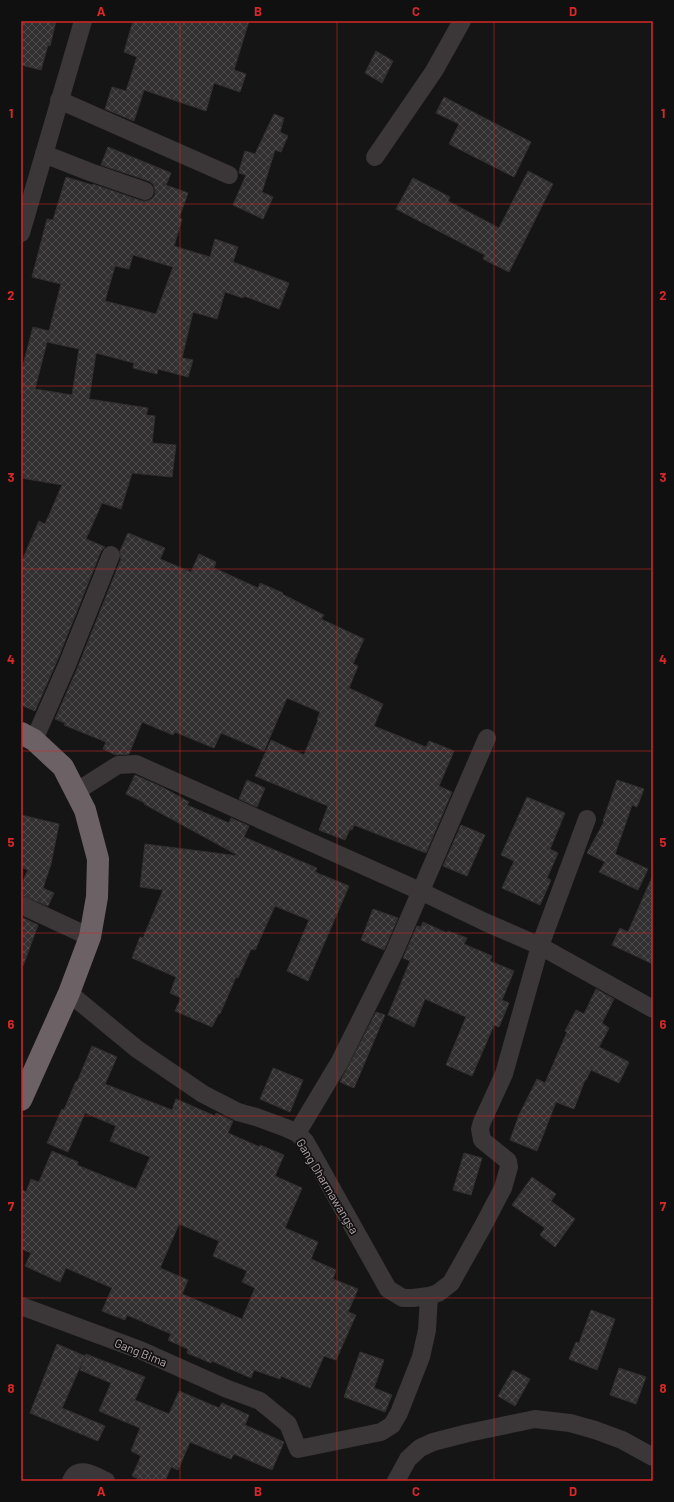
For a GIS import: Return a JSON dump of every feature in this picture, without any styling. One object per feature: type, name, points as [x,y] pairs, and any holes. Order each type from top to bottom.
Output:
[{"type":"highway","points":[[21,1100],[69,994],[90,937],[97,897],[98,859],[85,810],[77,791],[63,767],[28,737]]},
{"type":"street","points":[[21,233],[83,21]]},
{"type":"street","points":[[374,157],[434,71],[462,21]]},
{"type":"street","points":[[59,100],[229,175]]},
{"type":"street","points":[[44,154],[145,191]]},
{"type":"street","points":[[28,737],[68,665],[111,555]]},
{"type":"street","points":[[297,1133],[339,1063],[394,953],[487,738]]},
{"type":"street","points":[[77,791],[118,765],[136,764],[540,946],[653,1009]]},
{"type":"street","points":[[429,1296],[438,1293],[451,1283],[483,1226],[510,1167],[508,1161],[482,1140],[480,1129],[504,1074],[540,946],[588,819]]},
{"type":"street","points":[[21,905],[90,937]]},
{"type":"street","name":"Gang Dharmawangsa","points":[[69,994],[137,1049],[203,1094],[238,1112],[256,1117],[297,1133],[305,1141],[388,1289],[403,1298],[429,1296]]},
{"type":"street","name":"Gang Bima","points":[[21,1306],[140,1350],[260,1402],[288,1424],[298,1449],[381,1432],[392,1425],[399,1413],[422,1356],[427,1330],[429,1296]]},
{"type":"street","points":[[396,1481],[408,1459],[420,1448],[433,1442],[535,1419],[570,1424],[595,1430],[622,1440],[653,1458]]},
{"type":"street","points":[[71,1481],[78,1472],[84,1472],[106,1481]]},
{"type":"building","points":[[21,21],[56,21],[50,46],[48,45],[41,70],[21,65]]},
{"type":"building","points":[[133,21],[249,21],[234,70],[246,74],[240,92],[214,83],[206,111],[144,90],[134,121],[105,109],[112,87],[126,91],[137,57],[124,52]]},
{"type":"building","points":[[376,51],[393,61],[382,83],[365,73]]},
{"type":"building","points":[[444,97],[531,142],[514,177],[449,144],[459,124],[436,113]]},
{"type":"building","points":[[274,114],[284,118],[280,132],[288,136],[281,152],[275,150],[262,192],[273,197],[263,219],[233,205],[246,175],[239,173],[245,151],[255,154]]},
{"type":"building","points":[[108,147],[171,173],[166,185],[188,193],[179,218],[182,219],[174,246],[210,257],[215,239],[238,247],[233,262],[289,283],[279,309],[244,296],[243,298],[225,292],[217,319],[193,312],[182,358],[193,360],[188,377],[158,369],[157,374],[133,368],[134,363],[96,353],[89,399],[148,408],[146,415],[155,416],[152,443],[176,445],[172,477],[132,473],[121,509],[102,503],[86,539],[105,547],[101,551],[57,661],[35,711],[21,705],[21,563],[39,521],[45,524],[62,485],[21,478],[21,373],[33,327],[49,331],[61,284],[32,277],[47,219],[53,220],[66,177],[92,185],[93,184],[142,201],[152,199],[155,195],[153,184],[149,181],[101,165]],"holes":[[[133,255],[173,267],[156,314],[105,301],[115,266],[129,269]],[[47,342],[79,349],[72,395],[35,389]]]},
{"type":"building","points":[[528,171],[553,184],[509,272],[483,259],[485,255],[396,209],[413,178],[450,197],[448,201],[499,228]]},
{"type":"building","points":[[128,533],[165,548],[160,559],[191,572],[199,554],[216,562],[214,568],[258,588],[260,583],[283,593],[282,594],[324,615],[321,619],[364,639],[353,664],[358,666],[349,688],[383,704],[374,726],[426,747],[429,741],[454,751],[439,786],[452,792],[426,853],[354,825],[352,830],[350,829],[345,840],[319,830],[328,806],[255,776],[271,740],[304,755],[320,712],[287,698],[264,751],[221,733],[214,748],[175,732],[173,735],[142,722],[129,754],[116,755],[103,749],[106,742],[64,725],[65,723],[55,719],[77,669],[121,559],[120,551]]},
{"type":"building","points":[[135,775],[162,787],[189,802],[187,805],[229,823],[231,818],[249,826],[244,837],[317,868],[315,872],[349,886],[308,981],[287,971],[309,920],[275,906],[255,950],[251,949],[238,978],[236,977],[220,1014],[219,1013],[212,1027],[175,1011],[181,998],[170,993],[176,977],[132,958],[140,937],[143,938],[163,890],[140,887],[145,844],[239,856],[144,804],[145,803],[126,794]]},
{"type":"building","points":[[247,780],[265,788],[257,807],[239,799]]},
{"type":"building","points":[[617,780],[644,789],[637,807],[632,805],[615,854],[648,869],[638,890],[599,872],[605,862],[587,853],[604,822],[603,821]]},
{"type":"building","points":[[527,797],[565,813],[550,849],[558,853],[547,878],[551,880],[540,905],[502,888],[514,861],[501,855]]},
{"type":"building","points":[[21,815],[59,824],[51,864],[43,888],[54,893],[48,906],[21,895],[21,885],[28,870],[21,867]]},
{"type":"building","points":[[461,825],[485,835],[467,876],[443,866]]},
{"type":"building","points":[[653,875],[653,964],[612,945],[620,928],[628,932]]},
{"type":"building","points":[[373,909],[398,918],[384,950],[361,940]]},
{"type":"building","points":[[21,917],[38,925],[23,966],[21,966]]},
{"type":"building","points":[[423,922],[447,933],[448,931],[467,938],[464,944],[492,956],[490,961],[514,971],[502,1000],[509,1003],[499,1027],[494,1025],[472,1076],[446,1065],[466,1017],[425,999],[414,1027],[388,1015],[410,961],[403,958],[417,926],[421,927]]},
{"type":"building","points":[[596,989],[614,999],[602,1023],[609,1028],[599,1047],[629,1062],[619,1083],[591,1070],[585,1080],[574,1109],[556,1102],[537,1151],[510,1140],[519,1115],[537,1079],[545,1083],[567,1032],[565,1031],[576,1010],[584,1014]]},
{"type":"building","points":[[376,1012],[385,1015],[354,1088],[340,1082]]},
{"type":"building","points":[[92,1046],[117,1057],[105,1084],[172,1110],[176,1099],[215,1116],[216,1113],[233,1121],[228,1133],[260,1147],[260,1145],[284,1155],[275,1176],[302,1188],[285,1228],[318,1242],[311,1259],[336,1270],[333,1279],[358,1289],[348,1312],[356,1315],[336,1360],[324,1356],[310,1388],[281,1376],[280,1379],[254,1370],[251,1378],[212,1361],[211,1363],[187,1353],[188,1349],[168,1340],[171,1334],[127,1315],[125,1320],[102,1311],[112,1288],[66,1268],[60,1282],[25,1266],[31,1253],[21,1249],[21,1189],[26,1192],[31,1179],[39,1182],[52,1151],[78,1162],[77,1165],[136,1189],[150,1157],[110,1141],[116,1126],[85,1113],[68,1152],[47,1143],[62,1109],[64,1110],[76,1081],[77,1082]],"holes":[[[179,1224],[219,1241],[213,1256],[247,1271],[242,1282],[255,1288],[242,1319],[182,1294],[188,1280],[160,1268]]]},
{"type":"building","points":[[273,1068],[303,1080],[290,1112],[260,1099]]},
{"type":"building","points":[[464,1153],[482,1158],[471,1195],[453,1190]]},
{"type":"building","points":[[532,1177],[556,1194],[551,1201],[575,1219],[555,1247],[540,1235],[545,1228],[512,1205]]},
{"type":"building","points":[[591,1310],[615,1319],[597,1370],[569,1359],[576,1342],[579,1343]]},
{"type":"building","points":[[57,1344],[85,1356],[62,1408],[105,1426],[98,1441],[30,1413]]},
{"type":"building","points":[[360,1352],[384,1360],[374,1388],[392,1395],[385,1412],[344,1397]]},
{"type":"building","points":[[86,1354],[145,1377],[135,1400],[169,1414],[179,1391],[219,1408],[222,1403],[249,1415],[245,1425],[284,1442],[272,1470],[234,1454],[231,1459],[190,1442],[178,1470],[171,1467],[165,1481],[143,1481],[132,1476],[141,1456],[131,1451],[140,1428],[99,1411],[111,1383],[80,1370]]},
{"type":"building","points":[[619,1368],[646,1377],[636,1404],[610,1395]]},
{"type":"building","points":[[513,1370],[530,1379],[515,1406],[498,1396]]}]
